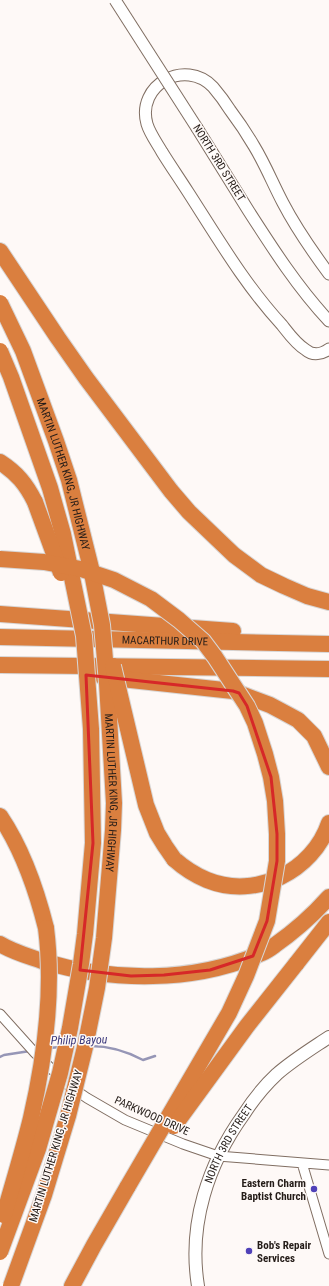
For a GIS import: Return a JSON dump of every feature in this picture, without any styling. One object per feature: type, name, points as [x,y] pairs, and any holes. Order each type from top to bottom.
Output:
[{"type":"highway","points":[[0,252],[86,378],[171,491],[209,532],[234,555],[261,575],[307,596],[329,602]]},
{"type":"highway","name":"MARTIN LUTHER KING, JR HIGHWAY","points":[[0,304],[26,359],[56,441],[69,480],[91,568],[102,625],[108,690],[114,803],[104,938],[92,1011],[68,1116],[44,1195],[11,1286]]},
{"type":"highway","name":"MARTIN LUTHER KING, JR HIGHWAY","points":[[0,352],[11,377],[50,488],[63,534],[84,636],[91,728],[93,843],[81,964],[70,1028],[60,1073],[38,1149],[0,1252]]},
{"type":"highway","points":[[0,462],[10,468],[22,479],[35,502],[84,636]]},
{"type":"highway","points":[[0,559],[44,562],[81,568],[114,580],[151,599],[179,620],[203,641],[216,657],[247,706],[255,723],[265,754],[275,801],[277,860],[267,920],[246,976],[229,1013],[94,1245],[72,1286]]},
{"type":"highway","points":[[0,614],[260,633],[293,642]]},
{"type":"highway","points":[[102,625],[118,681],[146,805],[157,833],[174,859],[183,867],[208,881],[222,885],[254,885],[268,882],[282,877],[302,862],[314,850],[329,823]]},
{"type":"highway","name":"MACARTHUR DRIVE","points":[[0,637],[293,642],[329,644]]},
{"type":"highway","points":[[0,665],[329,669]]},
{"type":"highway","points":[[40,666],[64,672],[233,691],[270,705],[298,720],[314,736],[329,767]]},
{"type":"highway","points":[[0,816],[21,852],[33,883],[46,928],[49,960],[48,1004],[41,1067],[31,1119],[0,1228]]},
{"type":"highway","points":[[0,944],[6,948],[57,966],[93,973],[131,976],[164,975],[210,970],[264,953],[303,923],[329,897]]},
{"type":"highway","points":[[128,1186],[248,1026],[329,922]]},
{"type":"main road","name":"NORTH 3RD STREET","points":[[198,1286],[196,1260],[197,1225],[204,1194],[218,1156],[237,1123],[264,1087],[294,1061],[329,1037]]},
{"type":"street","name":"NORTH 3RD STREET","points":[[115,0],[268,241],[302,289],[329,321]]},
{"type":"street","points":[[329,274],[313,253],[296,226],[243,128],[213,87],[204,80],[184,74],[176,75],[159,84],[152,91],[147,101],[145,112],[147,124],[153,137],[175,172],[248,282],[270,312],[306,351],[312,354],[320,354],[329,349]]},
{"type":"street","name":"PARKWOOD DRIVE","points":[[0,1014],[35,1054],[68,1085],[125,1120],[183,1144],[218,1156],[329,1165]]},
{"type":"street","points":[[302,1163],[329,1254]]},
{"type":"highlighted area","points":[[86,675],[233,691],[239,693],[247,706],[271,777],[277,834],[277,861],[267,921],[253,956],[210,970],[164,975],[131,976],[80,970],[93,843]]},
{"type":"waterway","name":"Philip Bayou","points":[[91,1046],[118,1050],[143,1060],[155,1056]]},
{"type":"waterway","name":"Philip Bayou","points":[[49,1048],[60,1047]]},
{"type":"waterway","name":"Philip Bayou","points":[[0,1057],[30,1051]]},
{"type":"place","name":"Eastern Charm Baptist Church","points":[[314,1189]]},
{"type":"place","name":"Bob's Repair Services","points":[[249,1251]]}]
